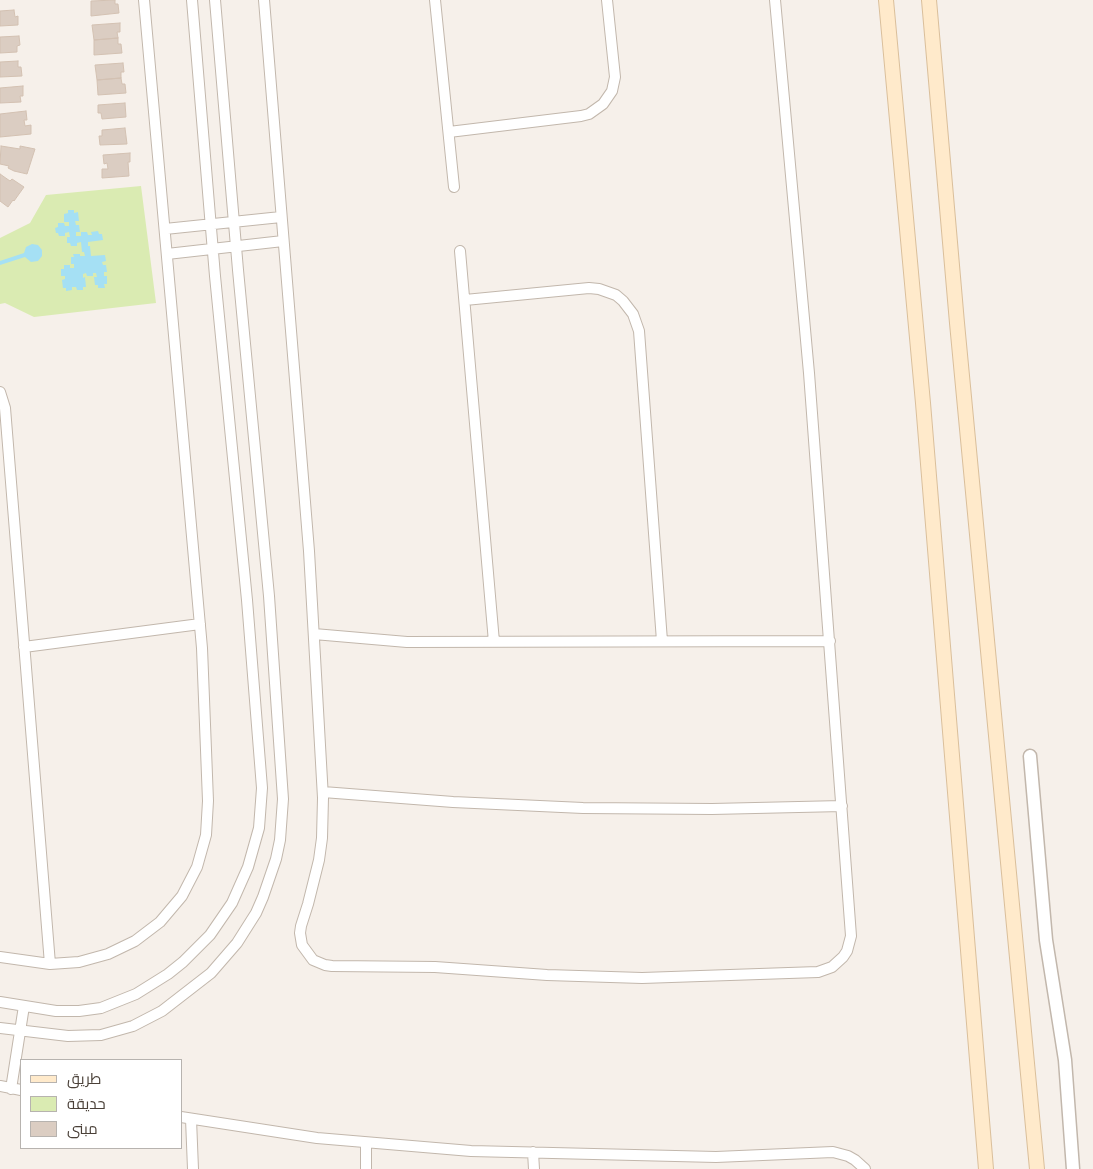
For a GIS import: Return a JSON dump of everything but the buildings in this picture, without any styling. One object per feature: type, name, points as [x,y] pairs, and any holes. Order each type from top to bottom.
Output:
[{"type":"main road","points":[[886,0],[923,403],[986,1169]]},
{"type":"main road","points":[[929,0],[957,323],[1037,1169]]},
{"type":"street","points":[[0,957],[50,964],[65,964],[94,959],[115,952],[135,941],[172,910],[186,889],[197,867],[206,835],[208,818],[202,648],[144,0]]},
{"type":"street","points":[[0,1002],[56,1012],[101,1008],[136,994],[168,974],[197,949],[221,920],[241,885],[259,828],[262,788],[247,600],[213,248],[192,0]]},
{"type":"street","points":[[0,1028],[68,1036],[101,1035],[133,1026],[162,1011],[211,973],[237,943],[263,897],[276,859],[282,819],[269,596],[235,246],[215,0]]},
{"type":"street","points":[[264,0],[309,551],[323,792],[319,860],[300,933],[305,951],[313,960],[332,966],[435,967],[547,975],[633,978],[826,971],[838,963],[848,951],[851,936],[809,373],[775,0]]},
{"type":"street","points":[[435,0],[454,187]]},
{"type":"street","points":[[449,132],[581,116],[589,114],[603,104],[612,91],[615,76],[606,0]]},
{"type":"street","points":[[165,229],[281,217]]},
{"type":"street","points":[[167,254],[283,240]]},
{"type":"street","points":[[460,251],[494,642]]},
{"type":"street","points":[[464,300],[598,288],[616,295],[624,301],[633,314],[639,331],[662,641]]},
{"type":"street","points":[[0,392],[5,408],[50,964]]},
{"type":"street","points":[[24,647],[200,624]]},
{"type":"street","points":[[314,634],[407,642],[830,641]]},
{"type":"street","points":[[1030,756],[1046,940],[1065,1060],[1073,1169]]},
{"type":"street","points":[[323,792],[453,802],[583,808],[712,809],[842,806]]},
{"type":"street","points":[[0,1086],[16,1090],[20,1031],[24,1006]]},
{"type":"street","points":[[193,1169],[186,1118],[275,1132],[366,1143],[471,1151],[716,1157],[833,1152],[848,1156],[865,1169]]},
{"type":"street","points":[[366,1143],[366,1169]]},
{"type":"street","points":[[533,1152],[534,1169]]},
{"type":"green space","points":[[141,186],[156,303],[34,317],[5,303],[0,304],[0,238],[30,223],[46,195]]},
{"type":"water","points":[[68,210],[74,210],[74,213],[78,212],[79,221],[75,221],[76,225],[79,225],[80,232],[76,232],[76,236],[81,236],[81,232],[87,232],[88,235],[92,235],[91,232],[98,231],[99,234],[102,234],[103,240],[88,242],[88,246],[90,246],[91,256],[105,255],[106,261],[102,262],[103,265],[106,265],[107,272],[104,272],[104,276],[107,276],[107,284],[104,284],[105,288],[98,288],[98,285],[95,285],[94,277],[97,277],[96,273],[93,273],[93,276],[87,276],[86,273],[83,274],[86,287],[83,287],[83,290],[77,290],[76,287],[72,287],[72,290],[66,291],[66,288],[63,288],[62,280],[65,279],[65,276],[61,276],[61,269],[64,269],[64,265],[70,265],[70,268],[74,268],[74,264],[71,264],[71,257],[74,257],[73,254],[85,256],[84,252],[82,252],[81,242],[77,243],[77,246],[71,246],[70,243],[67,243],[67,237],[70,237],[69,232],[65,233],[65,236],[59,236],[56,233],[55,228],[58,227],[58,223],[64,223],[65,226],[69,226],[69,222],[64,222],[64,214],[68,213]]},
{"type":"water","points":[[32,244],[38,245],[42,250],[42,256],[38,261],[31,262],[25,257],[0,265],[0,261],[24,253],[26,247]]}]
